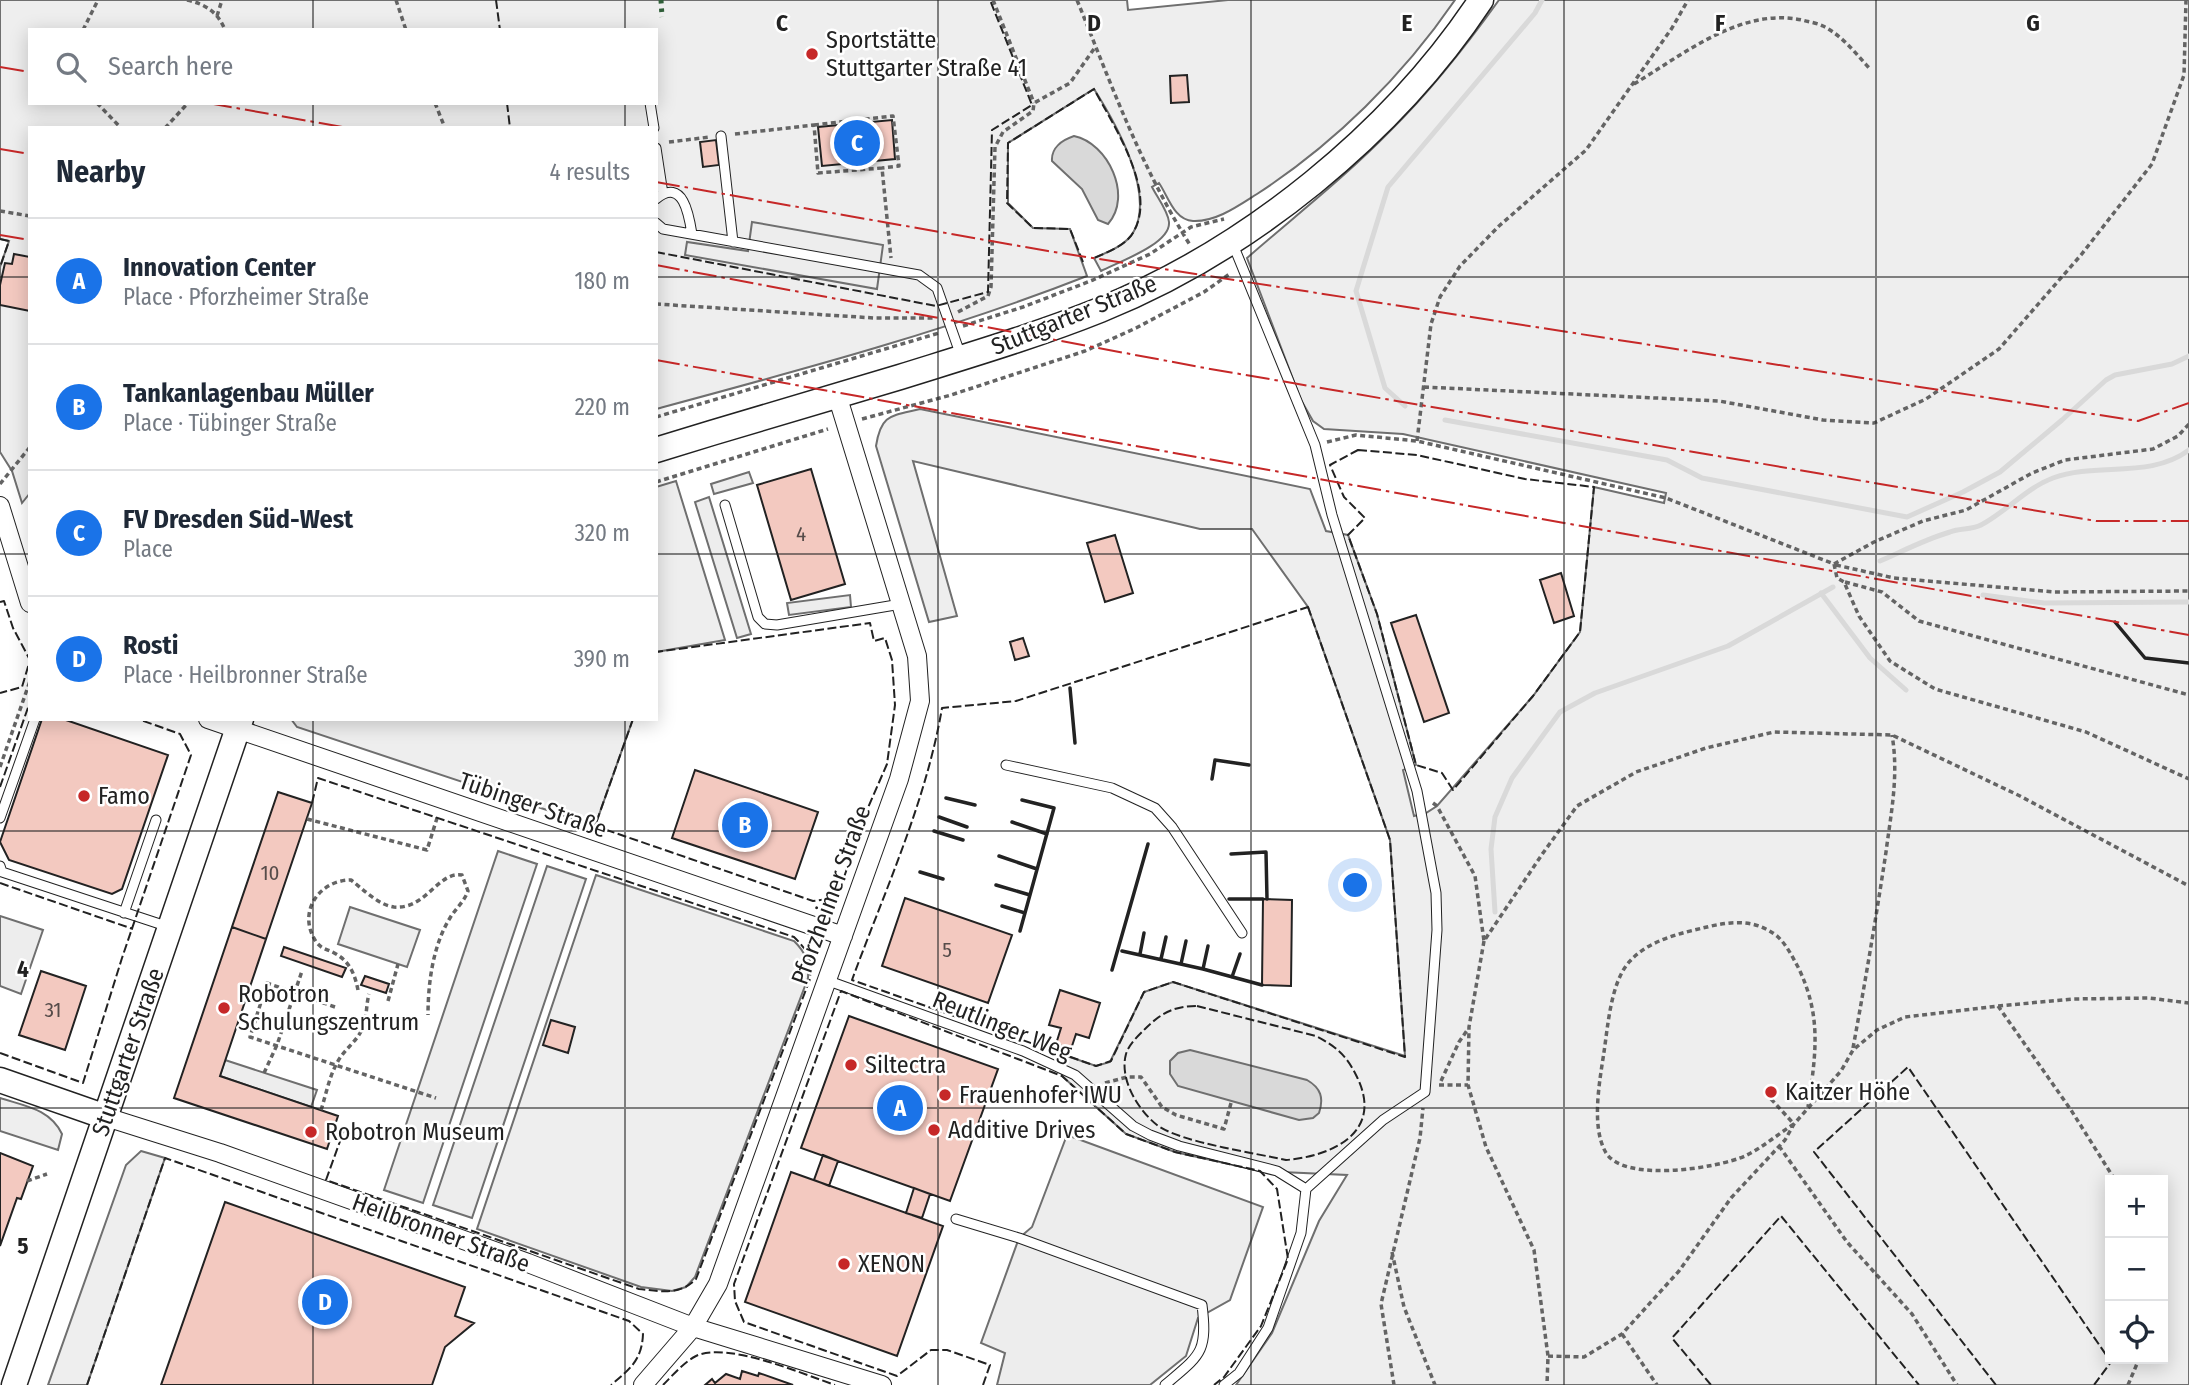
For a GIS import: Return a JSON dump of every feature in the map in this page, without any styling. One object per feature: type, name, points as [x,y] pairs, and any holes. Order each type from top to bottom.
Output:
[{"type":"main road","name":"Stuttgarter Straße","points":[[658,449],[961,358],[1102,309],[1200,260],[1229,230],[1308,185],[1349,150],[1407,94],[1456,38],[1481,0]]},
{"type":"main road","name":"Stuttgarter Straße","points":[[14,1385],[239,725]]},
{"type":"main road","name":"Heilbronner Straße","points":[[0,1080],[106,1117]]},
{"type":"street","name":"Pforzheimer Straße","points":[[643,1385],[693,1327],[718,1284],[899,779],[920,701],[917,656],[837,395]]},
{"type":"street","points":[[0,506],[28,597]]},
{"type":"street","name":"Tübinger Straße","points":[[218,721],[239,725],[443,800],[843,936]]},
{"type":"street","name":"Heilbronner Straße","points":[[106,1117],[220,1153],[528,1263],[693,1327],[882,1385]]},
{"type":"lane","points":[[650,105],[653,126]]},
{"type":"lane","points":[[721,136],[733,242]]},
{"type":"lane","points":[[659,197],[674,194],[683,199],[688,209],[692,234]]},
{"type":"lane","points":[[658,225],[663,229],[919,275],[937,288],[961,358]]},
{"type":"lane","points":[[1224,1385],[1239,1373],[1268,1328],[1301,1233],[1306,1189],[1383,1120],[1425,1092],[1437,930],[1436,892],[1417,791],[1332,515],[1315,445],[1229,230]]},
{"type":"lane","points":[[725,505],[758,617],[765,624],[777,625],[901,604]]},
{"type":"lane","points":[[0,818],[33,721]]},
{"type":"lane","points":[[1006,765],[1112,788],[1155,808],[1172,827],[1242,933]]},
{"type":"lane","points":[[124,913],[156,820]]},
{"type":"lane","points":[[0,866],[2,872],[170,928]]},
{"type":"lane","name":"Reutlinger Weg","points":[[826,980],[1023,1051],[1075,1075],[1133,1126],[1150,1135],[1179,1146],[1277,1171],[1306,1189]]},
{"type":"lane","points":[[956,1219],[1019,1238],[1202,1305],[1205,1332],[1197,1358],[1165,1385]]},
{"type":"path","points":[[84,28],[98,0]]},
{"type":"path","points":[[187,0],[204,6],[217,16],[224,28]]},
{"type":"path","points":[[217,16],[222,0]]},
{"type":"path","points":[[396,0],[405,28]]},
{"type":"path","points":[[658,304],[874,318],[948,317],[988,296],[991,287],[995,148],[1003,132],[1033,111],[1034,103],[993,0]]},
{"type":"path","points":[[1077,0],[1135,144],[1156,188],[1214,285]]},
{"type":"path","points":[[1417,441],[1431,324],[1440,297],[1454,276],[1499,226],[1586,150],[1672,28],[1688,0]]},
{"type":"path","points":[[1424,387],[1719,401],[1823,420],[1874,423],[1926,399],[1999,349],[2081,254],[2152,164],[2184,75],[2186,0]]},
{"type":"path","points":[[1632,85],[1728,29],[1764,18],[1786,17],[1822,25],[1843,39],[1871,70]]},
{"type":"path","points":[[1034,103],[1070,83],[1096,46]]},
{"type":"path","points":[[99,105],[119,126]]},
{"type":"path","points":[[167,126],[186,105]]},
{"type":"path","points":[[436,105],[444,126]]},
{"type":"path","points":[[669,142],[814,125],[894,116],[899,166],[818,173],[814,125]]},
{"type":"path","points":[[882,168],[893,270]]},
{"type":"path","points":[[0,211],[28,216]]},
{"type":"path","points":[[658,416],[1023,307],[1150,254],[1191,227],[1229,230]]},
{"type":"path","points":[[658,481],[951,395],[1085,351],[1136,328],[1214,285],[1241,265]]},
{"type":"path","points":[[1834,564],[1874,542],[1923,521],[1966,510],[2032,473],[2065,460],[2153,449],[2178,436],[2189,424]]},
{"type":"path","points":[[1315,445],[1356,435],[1417,441],[1666,498],[1834,564],[1894,578],[2054,592],[2189,591]]},
{"type":"path","points":[[0,484],[28,449]]},
{"type":"path","points":[[1834,564],[1837,578],[1882,592],[1919,621],[2189,695]]},
{"type":"path","points":[[1844,582],[1859,617],[1890,661],[1935,689],[2086,732],[2189,779]]},
{"type":"path","points":[[0,767],[28,687]]},
{"type":"path","points":[[1484,941],[1577,806],[1636,772],[1706,748],[1774,732],[1892,735],[2020,796],[2189,886]]},
{"type":"path","points":[[1548,1356],[1584,1357],[1622,1334],[1679,1271],[1731,1198],[1779,1146],[1794,1124],[1841,1071],[1853,1049],[1877,916],[1893,799],[1896,760],[1892,735]]},
{"type":"path","points":[[1417,791],[1437,806],[1475,876],[1484,941],[1469,1027],[1468,1086],[1486,1147],[1534,1250],[1548,1356],[1547,1385]]},
{"type":"path","points":[[307,819],[426,850],[443,800]]},
{"type":"path","points":[[358,990],[354,972],[336,954],[324,950],[311,929],[309,916],[319,891],[332,883],[351,880],[380,901],[393,907],[405,906],[421,901],[446,878],[462,875],[468,891],[465,901],[449,919],[439,944],[428,992],[428,1015]]},
{"type":"path","points":[[1794,1124],[1748,1155],[1707,1167],[1656,1170],[1618,1164],[1605,1153],[1598,1119],[1601,1076],[1610,1013],[1622,972],[1630,961],[1652,945],[1672,936],[1737,921],[1753,924],[1778,937],[1793,957],[1814,1010],[1815,1059],[1807,1109]]},
{"type":"path","points":[[387,1001],[398,964]]},
{"type":"path","points":[[264,1073],[277,1045],[302,971]]},
{"type":"path","points":[[335,1007],[267,983],[250,1037],[436,1098]]},
{"type":"path","points":[[321,1110],[335,1065],[359,1035],[364,1024],[369,994]]},
{"type":"path","points":[[1853,1049],[1877,1030],[1905,1017],[2073,999],[2149,998],[2189,1003]]},
{"type":"path","points":[[1998,1006],[2071,1110],[2112,1175]]},
{"type":"path","points":[[1439,1085],[1469,1027]]},
{"type":"path","points":[[1090,1088],[1127,1077],[1141,1077],[1162,1107],[1176,1115],[1224,1129],[1231,1103]]},
{"type":"path","points":[[1394,1385],[1381,1304],[1420,1138],[1425,1092],[1439,1085],[1468,1086]]},
{"type":"path","points":[[1771,1099],[1794,1124]]},
{"type":"path","points":[[1779,1146],[1847,1242],[1912,1314],[1957,1385]]},
{"type":"path","points":[[27,1181],[47,1174]]},
{"type":"path","points":[[1392,1250],[1404,1307],[1435,1385]]},
{"type":"path","points":[[1622,1334],[1657,1385]]},
{"type":"path","points":[[2128,1385],[2137,1364]]},
{"type":"shaded area","points":[[0,0],[1127,0],[1128,10],[1228,0],[1455,0],[1390,82],[1340,131],[1242,203],[1210,219],[1186,220],[1176,212],[1159,183],[1152,187],[1167,213],[1167,230],[1153,245],[1101,271],[1094,258],[1117,248],[1131,236],[1139,215],[1140,197],[1130,158],[1094,89],[1008,143],[1008,203],[1033,228],[1070,229],[1087,276],[927,332],[658,408],[658,126],[28,126],[28,496],[22,503],[12,471],[0,452],[0,267],[9,241],[0,239]]},
{"type":"shaded area","points":[[1499,0],[2189,0],[2189,1385],[1236,1385],[1272,1333],[1319,1221],[1347,1175],[1260,1171],[1175,1152],[1126,1134],[1062,1076],[1061,1054],[1096,1066],[1110,1062],[1144,992],[1173,982],[1405,1056],[1390,840],[1308,607],[1252,529],[1200,529],[913,461],[957,616],[929,622],[876,446],[881,428],[884,422],[895,415],[920,409],[1310,489],[1326,531],[1348,535],[1377,614],[1416,765],[1403,770],[1414,816],[1437,806],[1533,696],[1580,632],[1594,487],[1664,503],[1666,493],[1403,434],[1324,429],[1313,421],[1301,400],[1247,258],[1373,148],[1405,116],[1461,51]]},
{"type":"shaded area","points":[[1074,136],[1097,149],[1113,172],[1118,199],[1108,224],[1098,220],[1082,189],[1052,161],[1053,152],[1058,145]]},
{"type":"shaded area","points":[[752,222],[883,245],[877,289],[685,255],[687,242],[748,251]]},
{"type":"shaded area","points":[[749,472],[753,483],[714,494],[711,484]]},
{"type":"shaded area","points":[[676,481],[725,640],[658,652],[658,486]]},
{"type":"shaded area","points":[[709,497],[751,634],[737,638],[695,502]]},
{"type":"shaded area","points":[[850,595],[851,607],[789,615],[787,603]]},
{"type":"shaded area","points":[[292,721],[632,721],[595,826],[297,727]]},
{"type":"shaded area","points":[[498,851],[537,864],[423,1203],[384,1190]]},
{"type":"shaded area","points":[[547,866],[586,879],[472,1218],[433,1205]]},
{"type":"shaded area","points":[[596,875],[794,941],[804,953],[807,962],[808,978],[695,1277],[686,1287],[672,1291],[641,1287],[477,1229]]},
{"type":"shaded area","points":[[350,907],[420,930],[407,967],[338,944]]},
{"type":"shaded area","points":[[0,916],[43,930],[21,994],[0,986]]},
{"type":"shaded area","points":[[1190,1050],[1307,1080],[1320,1094],[1319,1113],[1313,1118],[1299,1120],[1178,1086],[1170,1074],[1170,1061],[1178,1053]]},
{"type":"shaded area","points":[[225,1060],[317,1090],[311,1107],[220,1076]]},
{"type":"shaded area","points":[[0,1098],[27,1106],[51,1119],[62,1134],[58,1150],[0,1131]]},
{"type":"shaded area","points":[[1067,1135],[1263,1207],[1230,1300],[1198,1318],[1186,1356],[1150,1385],[997,1385],[1005,1353],[981,1343],[1019,1238],[1032,1227]]},
{"type":"shaded area","points":[[141,1151],[165,1158],[87,1385],[48,1385],[126,1165]]},
{"type":"building","points":[[1187,75],[1189,102],[1171,103],[1170,76]]},
{"type":"building","points":[[892,120],[895,159],[822,166],[818,127]]},
{"type":"building","points":[[716,140],[719,165],[703,167],[700,142]]},
{"type":"building","points":[[14,254],[28,257],[28,311],[0,305],[0,285],[5,263],[12,264]]},
{"type":"building","points":[[811,469],[845,584],[791,600],[757,485]]},
{"type":"building","points":[[1115,535],[1133,593],[1105,602],[1087,543]]},
{"type":"building","points":[[1561,573],[1574,616],[1554,623],[1540,580]]},
{"type":"building","points":[[1416,615],[1449,713],[1424,722],[1391,623]]},
{"type":"building","points":[[1023,638],[1029,656],[1015,660],[1010,642]]},
{"type":"building","name":"Famo","points":[[41,721],[69,721],[168,755],[122,889],[112,894],[9,860],[0,842]]},
{"type":"building","points":[[695,770],[818,812],[795,879],[672,838]]},
{"type":"building","points":[[278,792],[312,803],[266,939],[232,927]]},
{"type":"building","points":[[905,898],[1012,935],[988,1003],[882,966]]},
{"type":"building","points":[[1263,899],[1292,900],[1291,986],[1262,985]]},
{"type":"building","name":"Robotron Schulungszentrum","points":[[232,927],[266,939],[220,1076],[338,1116],[327,1149],[174,1098]]},
{"type":"building","points":[[284,947],[346,968],[342,977],[281,956]]},
{"type":"building","points":[[41,971],[86,986],[65,1050],[19,1035]]},
{"type":"building","points":[[365,976],[389,984],[386,993],[361,985]]},
{"type":"building","points":[[1060,990],[1100,1003],[1089,1038],[1076,1034],[1071,1049],[1056,1044],[1061,1028],[1049,1025]]},
{"type":"building","points":[[849,1016],[998,1069],[950,1201],[801,1148]]},
{"type":"building","points":[[551,1020],[575,1027],[568,1053],[543,1045]]},
{"type":"building","points":[[0,1153],[33,1166],[21,1199],[17,1198],[0,1246]]},
{"type":"building","points":[[823,1155],[838,1161],[829,1186],[814,1180]]},
{"type":"building","name":"XENON","points":[[791,1172],[943,1226],[897,1356],[745,1302]]},
{"type":"building","points":[[914,1188],[930,1194],[922,1218],[906,1213]]},
{"type":"building","points":[[225,1202],[465,1287],[455,1316],[474,1323],[445,1347],[432,1385],[161,1385]]},
{"type":"building","points":[[742,1371],[758,1376],[759,1373],[793,1385],[705,1385],[712,1379],[715,1383],[726,1374],[740,1379]]},
{"type":"waterway","points":[[1405,406],[1385,388],[1356,291],[1388,187],[1535,13],[1542,0]]},
{"type":"waterway","points":[[1445,420],[1667,460],[1702,478],[1907,517],[2000,472],[2106,380],[2115,375],[2172,364],[2189,356]]},
{"type":"waterway","points":[[1880,561],[1941,535],[1981,525],[2043,482],[2053,478],[2070,473],[2158,464],[2189,450]]},
{"type":"waterway","points":[[1495,912],[1491,849],[1495,817],[1512,778],[1560,712],[1595,693],[1728,646],[1833,587]]},
{"type":"waterway","points":[[1821,593],[1870,658],[1906,690]]},
{"type":"waterway","points":[[1983,595],[2044,603],[2189,602]]},
{"type":"hedge","points":[[661,0],[662,17]]},
{"type":"fence","points":[[496,0],[500,28]]},
{"type":"fence","points":[[658,252],[936,306],[988,292],[992,130],[1032,105],[990,0]]},
{"type":"fence","points":[[1083,262],[1070,229],[1033,228],[1007,203],[1008,143],[1094,89],[1130,158],[1140,197],[1140,215],[1131,236],[1117,247],[1094,258]]},
{"type":"fence","points":[[507,105],[510,126]]},
{"type":"fence","points":[[0,239],[9,241],[0,267]]},
{"type":"fence","points":[[1358,450],[1417,455],[1525,479],[1594,487],[1580,632],[1533,696],[1453,790],[1442,773],[1416,765],[1377,614],[1348,535],[1365,518],[1344,497],[1330,465],[1358,450]]},
{"type":"fence","points":[[0,602],[4,601],[13,628],[28,656]]},
{"type":"fence","points":[[1308,607],[1390,840],[1405,1057],[1173,982],[1144,992],[1111,1061],[1096,1066],[852,980],[915,812],[926,778],[942,708],[1016,701],[1308,607]]},
{"type":"fence","points":[[632,721],[595,826],[813,901],[828,899],[840,889],[867,810],[887,764],[895,705],[892,660],[885,638],[874,641],[870,623],[658,652]]},
{"type":"fence","points":[[0,693],[22,687],[28,667]]},
{"type":"fence","points":[[0,787],[28,708]]},
{"type":"fence","points":[[0,1053],[83,1083],[191,755],[180,734],[144,721]]},
{"type":"fence","points":[[312,803],[318,778],[794,937],[810,960],[810,979],[696,1279],[683,1288],[669,1291],[639,1289],[326,1180],[344,1130],[334,1126]]},
{"type":"fence","points":[[0,883],[133,929]]},
{"type":"fence","points":[[983,1385],[990,1365],[947,1350],[931,1350],[897,1376],[744,1322],[735,1301],[734,1284],[841,991],[1062,1076],[1126,1134],[1175,1152],[1260,1171],[1277,1189],[1288,1259],[1261,1326],[1224,1377],[1214,1385]]},
{"type":"fence","points":[[1197,1006],[1316,1036],[1336,1048],[1353,1070],[1364,1096],[1364,1113],[1359,1126],[1349,1138],[1321,1153],[1286,1160],[1199,1142],[1157,1125],[1143,1111],[1132,1093],[1125,1074],[1126,1054],[1137,1037],[1162,1015],[1181,1007],[1197,1006]]},
{"type":"fence","points":[[1996,1385],[1814,1152],[1908,1067],[2111,1362],[2094,1385]]},
{"type":"fence","points":[[87,1385],[165,1158],[629,1321],[643,1334],[640,1351],[629,1369],[611,1385]]},
{"type":"fence","points":[[1711,1385],[1672,1338],[1781,1216],[1919,1385]]},
{"type":"fence","points":[[663,1385],[696,1356],[709,1352],[765,1361],[835,1385]]},
{"type":"wall","points":[[2115,622],[2145,658],[2189,663]]},
{"type":"wall","points":[[1070,688],[1075,743]]},
{"type":"wall","points":[[1212,779],[1215,760],[1249,765]]},
{"type":"wall","points":[[946,798],[975,805]]},
{"type":"wall","points":[[1020,931],[1054,808],[1022,800]]},
{"type":"wall","points":[[939,817],[967,827]]},
{"type":"wall","points":[[1012,822],[1047,834]]},
{"type":"wall","points":[[934,831],[963,840]]},
{"type":"wall","points":[[1112,970],[1148,844]]},
{"type":"wall","points":[[1231,854],[1266,852],[1267,899]]},
{"type":"wall","points":[[999,856],[1037,869]]},
{"type":"wall","points":[[920,872],[943,879]]},
{"type":"wall","points":[[996,885],[1030,895]]},
{"type":"wall","points":[[1229,899],[1263,899]]},
{"type":"wall","points":[[1002,906],[1025,913]]},
{"type":"wall","points":[[1140,954],[1144,933]]},
{"type":"wall","points":[[1161,959],[1166,937]]},
{"type":"wall","points":[[1181,964],[1186,941]]},
{"type":"wall","points":[[1203,969],[1208,946]]},
{"type":"wall","points":[[1122,951],[1262,985]]},
{"type":"wall","points":[[1232,977],[1240,954]]},
{"type":"power","points":[[0,67],[28,72]]},
{"type":"power","points":[[219,105],[337,126]]},
{"type":"power","points":[[0,149],[28,154]]},
{"type":"power","points":[[658,182],[1048,251],[2138,421],[2189,403]]},
{"type":"power","points":[[0,235],[28,240]]},
{"type":"power","points":[[658,265],[1205,368],[2096,521],[2189,521]]},
{"type":"power","points":[[658,360],[2189,635]]},
{"type":"place","name":"Sportstätte Stuttgarter Straße 41","points":[[812,54]]},
{"type":"place","name":"FV Dresden Süd-West","points":[[857,143]]},
{"type":"place","name":"Famo","points":[[84,796]]},
{"type":"place","name":"Tankanlagenbau Müller","points":[[745,825]]},
{"type":"place","name":"Robotron Schulungszentrum","points":[[224,1008]]},
{"type":"place","name":"Siltectra","points":[[851,1065]]},
{"type":"place","name":"Kaitzer Höhe","points":[[1771,1092]]},
{"type":"place","name":"Frauenhofer IWU","points":[[945,1095]]},
{"type":"place","name":"Innovation Center","points":[[900,1108]]},
{"type":"place","name":"Additive Drives","points":[[934,1130]]},
{"type":"place","name":"Robotron Museum","points":[[311,1132]]},
{"type":"place","name":"XENON","points":[[844,1264]]},
{"type":"place","name":"Rosti","points":[[325,1302]]}]
